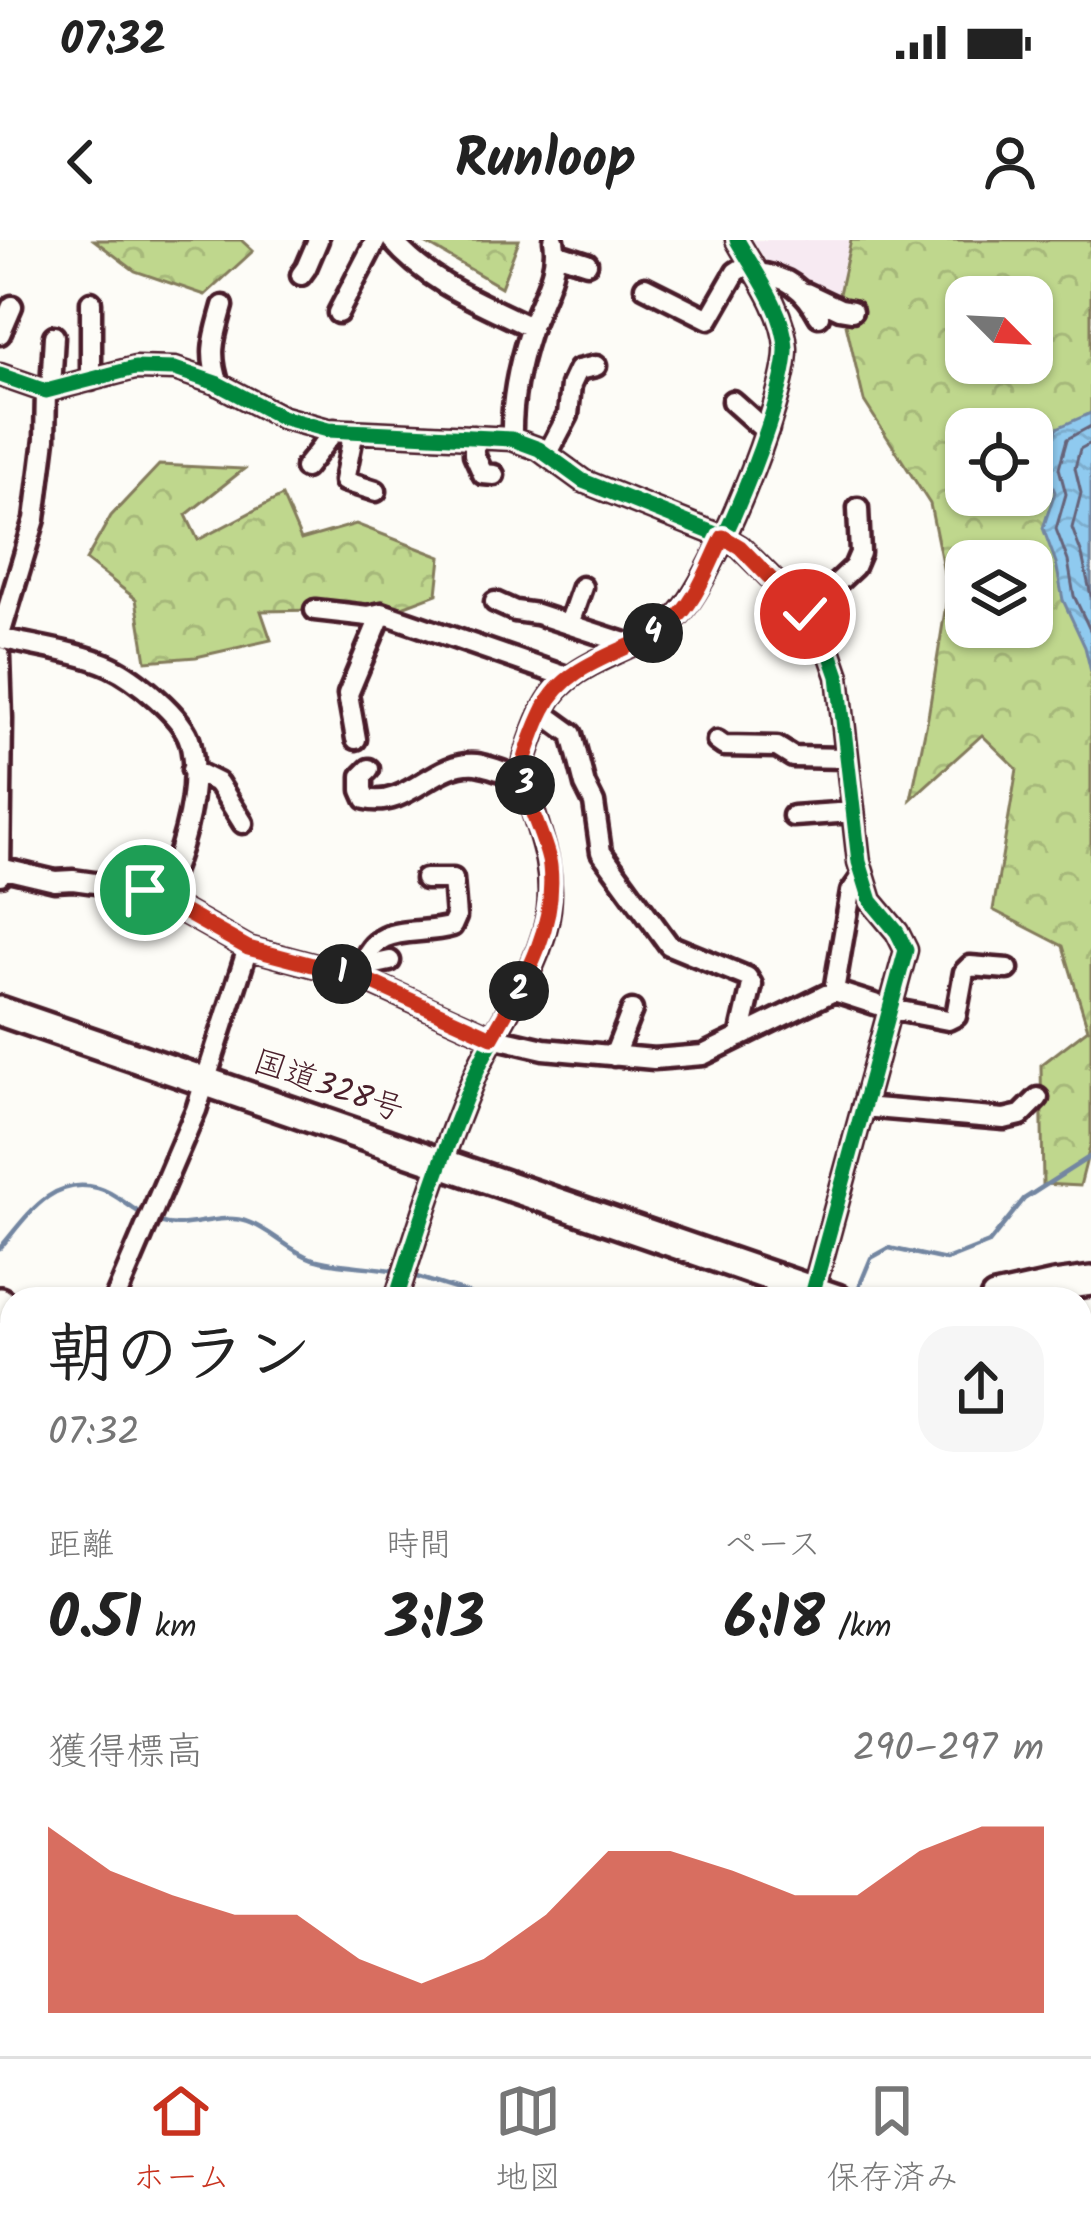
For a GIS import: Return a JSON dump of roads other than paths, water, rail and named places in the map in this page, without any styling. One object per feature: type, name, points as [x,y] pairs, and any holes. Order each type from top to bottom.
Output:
[{"type":"highway","name":"国道328号","points":[[0,1011],[795,1287]]},
{"type":"highway","points":[[1049,1287],[1091,1281]]},
{"type":"street","points":[[301,274],[318,240]]},
{"type":"street","points":[[338,314],[376,240]]},
{"type":"street","points":[[392,240],[406,257],[449,288],[530,328]]},
{"type":"street","points":[[400,1287],[440,1160],[492,1037],[544,934],[550,864],[522,772],[543,713],[567,677],[675,620],[695,593],[723,537],[777,404],[786,348],[778,316],[737,240]]},
{"type":"street","points":[[512,439],[518,380],[555,247],[587,263]]},
{"type":"street","points":[[645,287],[710,320],[736,272],[753,268],[840,309],[852,310]]},
{"type":"street","points":[[806,293],[819,316]]},
{"type":"street","points":[[91,302],[91,380]]},
{"type":"street","points":[[0,334],[12,306]]},
{"type":"street","points":[[219,385],[212,347],[223,306]]},
{"type":"street","points":[[54,336],[35,519],[0,636],[106,664],[143,685],[183,727],[190,740],[190,814],[182,850],[162,897]]},
{"type":"street","points":[[547,455],[568,415],[578,370],[596,366]]},
{"type":"street","points":[[0,375],[49,390],[136,368],[175,368],[281,417],[344,430],[512,439],[547,455],[583,481],[740,547],[805,614],[826,641],[838,676],[859,862],[871,901],[906,950],[863,1107],[822,1287]]},
{"type":"street","points":[[732,401],[768,429]]},
{"type":"street","points":[[305,468],[344,430]]},
{"type":"street","points":[[344,430],[344,481],[376,491]]},
{"type":"street","points":[[474,437],[474,454],[484,474],[494,475]]},
{"type":"street","points":[[805,614],[854,567],[860,553],[859,508]]},
{"type":"street","points":[[568,625],[583,587]]},
{"type":"street","points":[[495,602],[632,645]]},
{"type":"street","points":[[315,610],[382,614],[567,677]]},
{"type":"street","points":[[356,739],[348,694],[382,614]]},
{"type":"street","points":[[0,657],[1,871],[145,890],[248,948],[362,973],[492,1037],[544,1049],[614,1056],[703,1055],[834,991],[890,1009],[948,1020],[956,1016],[964,972],[970,966],[1008,969]]},
{"type":"street","points":[[543,713],[572,734],[594,803],[601,852],[669,945],[747,977],[752,985],[740,1037]]},
{"type":"street","points":[[717,741],[724,746],[777,746],[793,757],[848,758]]},
{"type":"street","points":[[369,770],[354,795],[378,802],[449,767],[476,764],[524,779]]},
{"type":"street","points":[[192,770],[218,784],[243,823]]},
{"type":"street","points":[[793,816],[853,812]]},
{"type":"street","points":[[834,991],[851,892],[863,875]]},
{"type":"street","points":[[362,973],[366,955],[385,936],[452,926],[459,879],[424,879]]},
{"type":"street","points":[[121,1287],[187,1135],[248,948]]},
{"type":"street","points":[[362,973],[390,961]]},
{"type":"street","points":[[614,1056],[632,1010]]},
{"type":"street","points":[[863,1107],[1004,1119],[1021,1115],[1039,1098]]},
{"type":"water","points":[[1091,413],[1091,672],[1063,600],[1053,540],[1047,540],[1043,528],[1047,516],[1053,516],[1057,428]]},
{"type":"waterway","points":[[859,1287],[871,1258],[889,1248],[946,1260],[989,1243],[1024,1199],[1091,1156]]},
{"type":"waterway","points":[[0,1248],[41,1202],[67,1188],[104,1190],[146,1216]]},
{"type":"waterway","points":[[157,1221],[179,1225],[236,1219],[313,1259],[396,1271]]},
{"type":"waterway","points":[[407,1274],[449,1287]]}]
